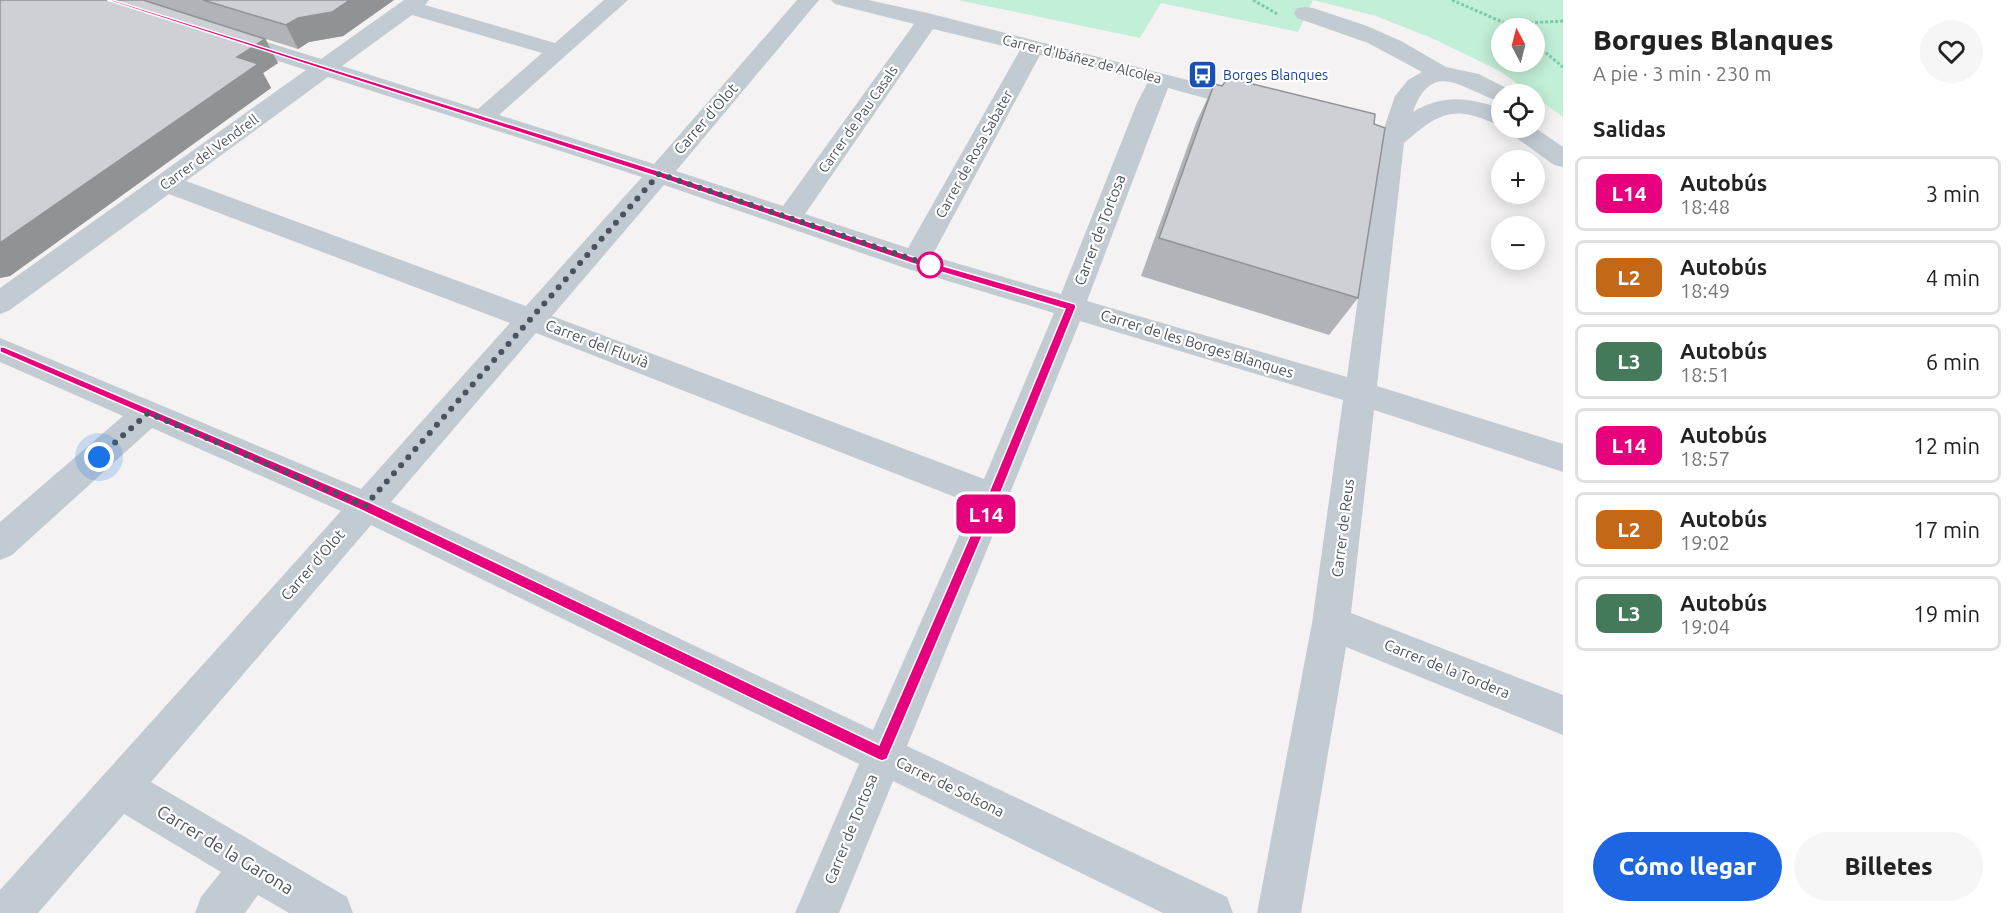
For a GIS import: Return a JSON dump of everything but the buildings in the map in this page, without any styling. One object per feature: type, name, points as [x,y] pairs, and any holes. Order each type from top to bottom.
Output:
[{"type":"street","points":[[482,118],[617,0]]},
{"type":"street","name":"Carrer d'Olot","points":[[9,913],[659,174],[808,0]]},
{"type":"street","name":"Carrer d'Ibáñez de Alcolea","points":[[842,0],[1270,108]]},
{"type":"street","points":[[413,3],[558,51]]},
{"type":"street","name":"Carrer del Vendrell","points":[[0,303],[413,3]]},
{"type":"street","points":[[1305,13],[1336,22],[1386,42],[1442,75],[1456,75],[1477,80],[1491,88]]},
{"type":"street","name":"Carrer de Pau Casals","points":[[789,217],[928,20]]},
{"type":"street","name":"Carrer de les Borges Blanques","points":[[204,30],[659,174],[915,261],[1360,393],[1563,458]]},
{"type":"street","name":"Carrer de Rosa Sabater","points":[[915,261],[1033,47]]},
{"type":"street","name":"Carrer de Reus","points":[[1279,913],[1331,623],[1360,393],[1381,137],[1415,85],[1430,76],[1442,75]]},
{"type":"street","name":"Carrer de Tortosa","points":[[817,913],[882,754],[993,497],[1071,307],[1149,103],[1161,80]]},
{"type":"street","points":[[1381,137],[1438,107],[1462,104],[1491,114]]},
{"type":"street","points":[[1545,126],[1563,138]]},
{"type":"street","points":[[1533,138],[1563,159]]},
{"type":"street","name":"Carrer del Fluvià","points":[[165,183],[531,319],[993,497]]},
{"type":"street","name":"Carrer de Solsona","points":[[0,350],[365,506],[1211,913]]},
{"type":"street","points":[[0,544],[148,413]]},
{"type":"street","name":"Carrer de la Tordera","points":[[1331,623],[1563,715]]},
{"type":"street","name":"Carrer de la Garona","points":[[119,787],[331,913]]},
{"type":"street","points":[[217,913],[252,867]]},
{"type":"path","points":[[1452,0],[1493,18]]},
{"type":"path","points":[[1545,22],[1563,21]]},
{"type":"path","points":[[1545,52],[1563,67]]},
{"type":"green space","points":[[958,0],[1313,0],[1298,32],[1161,3],[1140,38]]},
{"type":"green space","points":[[1313,0],[1563,0],[1563,117],[1545,104],[1545,84],[1518,84],[1501,72],[1545,72],[1545,18],[1491,18],[1491,67],[1434,39],[1376,16]]},
{"type":"bus line","name":"L14","points":[[0,349],[235,448],[365,506],[882,754],[993,497],[1071,307],[915,261],[659,174],[111,0]]},
{"type":"place","name":"Borges Blanques","points":[[1202,75]]},
{"type":"route","points":[[99,457],[148,413],[235,448],[365,506],[659,174],[930,265]]}]
